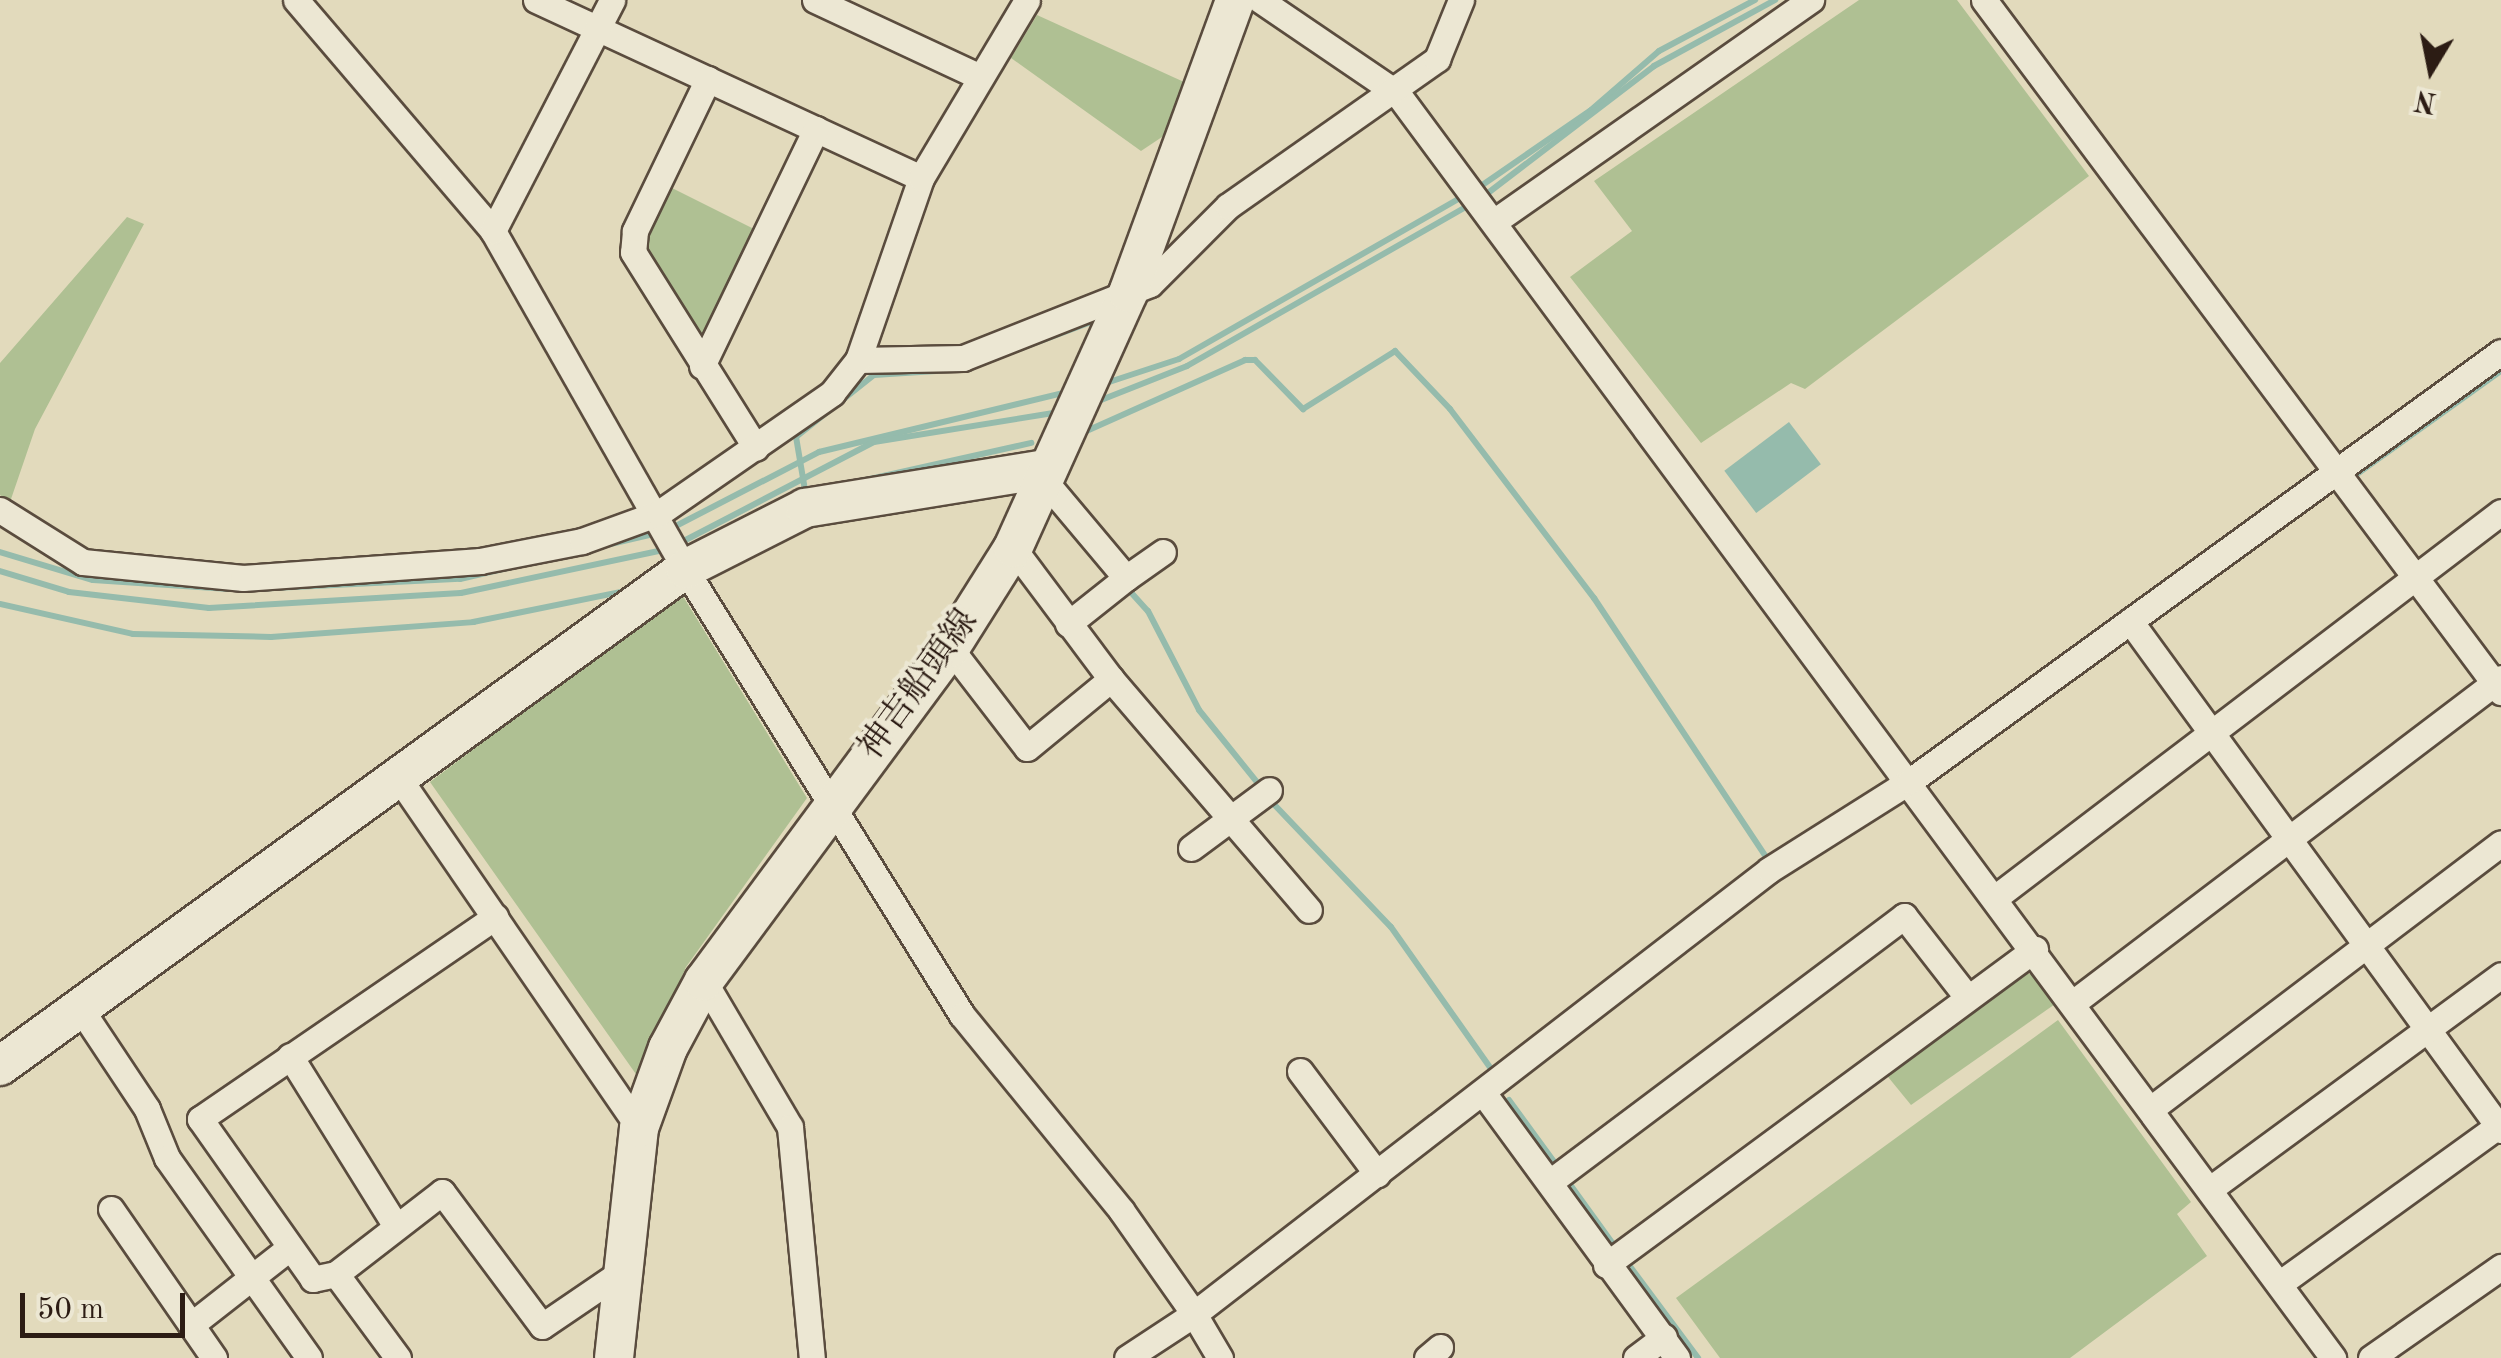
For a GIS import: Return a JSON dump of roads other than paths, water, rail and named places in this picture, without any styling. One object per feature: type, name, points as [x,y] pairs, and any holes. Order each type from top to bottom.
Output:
[{"type":"main road","name":"神吉船頭線","points":[[614,1358],[620,1273],[639,1128],[704,981],[950,648],[1013,548],[1256,0]]},
{"type":"main road","points":[[0,1066],[685,569],[806,508],[1045,474]]},
{"type":"street","points":[[296,0],[493,230],[659,513],[685,569],[962,1014],[1121,1210],[1220,1358]]},
{"type":"street","points":[[536,0],[921,178]]},
{"type":"street","points":[[493,230],[612,0]]},
{"type":"street","points":[[815,0],[980,77]]},
{"type":"street","points":[[0,510],[82,562],[242,578],[480,561],[582,541],[659,513],[832,393],[858,360],[921,178],[1027,0]]},
{"type":"street","points":[[1256,0],[1397,93],[1910,780],[2333,1358]]},
{"type":"street","points":[[858,360],[963,358],[1128,293],[1178,264],[1228,206],[1397,93],[1437,59],[1461,0]]},
{"type":"street","points":[[1495,221],[1812,0]]},
{"type":"street","points":[[1984,0],[2499,684],[2074,1002]]},
{"type":"street","points":[[708,79],[633,252],[756,448]]},
{"type":"street","points":[[702,366],[816,129]]},
{"type":"street","points":[[1127,1358],[1194,1314],[1484,1094],[1769,870],[1910,780],[2501,352]]},
{"type":"street","points":[[1045,474],[1126,578]]},
{"type":"street","points":[[1996,897],[2501,512]]},
{"type":"street","points":[[1013,548],[1110,679],[1309,910]]},
{"type":"street","points":[[1068,624],[1163,552]]},
{"type":"street","points":[[2130,621],[2209,734],[2500,1126],[2280,1284]]},
{"type":"street","points":[[950,648],[1026,748],[1110,679]]},
{"type":"street","points":[[398,777],[639,1128]]},
{"type":"street","points":[[1192,848],[1269,790]]},
{"type":"street","points":[[2152,1108],[2369,947],[2501,843]]},
{"type":"street","points":[[1550,1182],[1904,916],[1967,997]]},
{"type":"street","points":[[495,917],[200,1119],[288,1249],[313,1278],[336,1274],[442,1192],[542,1326],[620,1273]]},
{"type":"street","points":[[1606,1264],[2035,950]]},
{"type":"street","points":[[2210,1189],[2501,976]]},
{"type":"street","points":[[704,981],[790,1126],[812,1358]]},
{"type":"street","points":[[80,1008],[147,1110],[167,1158],[308,1358]]},
{"type":"street","points":[[290,1056],[395,1225]]},
{"type":"street","points":[[1300,1071],[1377,1174]]},
{"type":"street","points":[[1484,1094],[1671,1348],[1636,1358]]},
{"type":"street","points":[[112,1209],[214,1358]]},
{"type":"street","points":[[191,1325],[288,1249]]},
{"type":"street","points":[[2371,1358],[2501,1267]]},
{"type":"street","points":[[336,1274],[398,1358]]},
{"type":"waterway","points":[[1478,188],[1591,110],[1659,51],[1755,0]]},
{"type":"waterway","points":[[1484,196],[1654,66],[1775,0]]},
{"type":"waterway","points":[[1103,384],[1179,359],[1467,194]]},
{"type":"waterway","points":[[1096,402],[1187,366],[1473,203]]},
{"type":"waterway","points":[[997,357],[1099,319]]},
{"type":"waterway","points":[[1082,433],[1245,360],[1255,360],[1303,409],[1395,351],[1450,409],[1594,598],[1770,863]]},
{"type":"waterway","points":[[806,496],[796,437],[874,375],[936,371]]},
{"type":"waterway","points":[[2350,479],[2501,371]]},
{"type":"waterway","points":[[670,529],[819,452],[1071,391]]},
{"type":"waterway","points":[[676,545],[874,442],[1060,412]]},
{"type":"waterway","points":[[843,485],[1031,443]]},
{"type":"waterway","points":[[252,589],[460,579],[658,533]]},
{"type":"waterway","points":[[0,571],[69,592],[209,608],[461,593],[664,550]]},
{"type":"waterway","points":[[0,552],[93,580],[229,589]]},
{"type":"waterway","points":[[1127,588],[1148,611],[1199,710],[1261,787]]},
{"type":"waterway","points":[[0,604],[133,634],[271,637],[473,622],[626,591]]},
{"type":"waterway","points":[[1268,798],[1391,927],[1494,1073]]},
{"type":"waterway","points":[[1509,1100],[1555,1163]]},
{"type":"waterway","points":[[1569,1183],[1618,1251]]},
{"type":"waterway","points":[[1626,1261],[1698,1358]]}]
